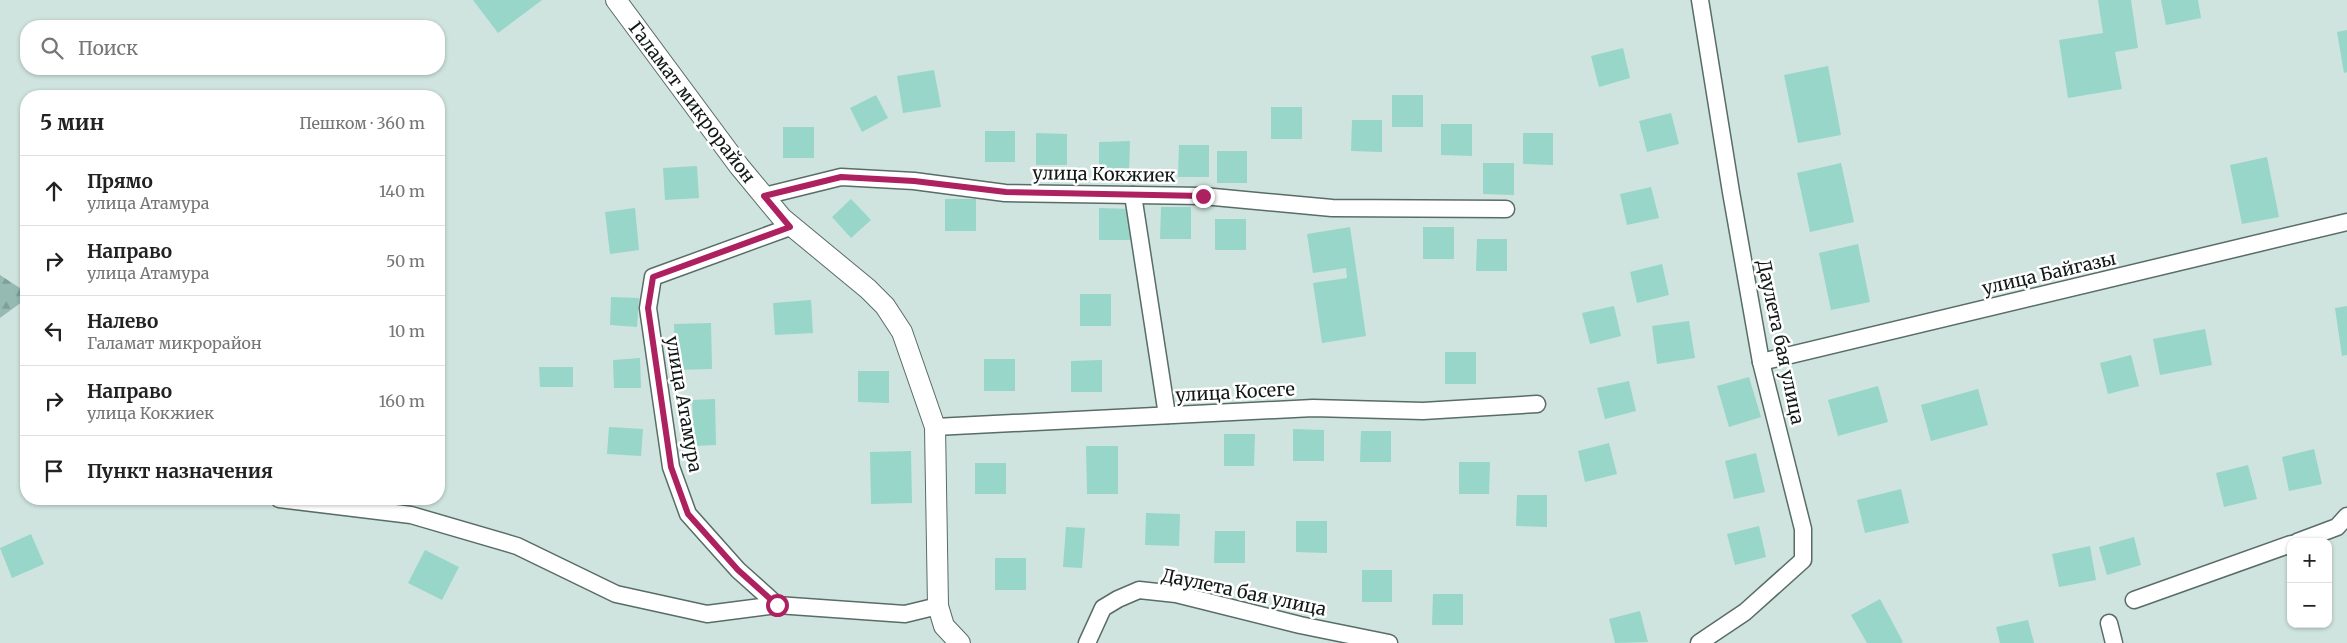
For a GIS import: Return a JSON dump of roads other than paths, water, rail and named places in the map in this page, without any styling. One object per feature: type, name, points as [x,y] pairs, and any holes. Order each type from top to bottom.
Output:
[{"type":"street","name":"Галамат микрорайон","points":[[616,0],[739,166],[790,227],[868,289],[894,318],[902,332],[935,427],[938,606],[944,626],[960,643]]},
{"type":"street","name":"Даулета бая улица","points":[[1699,643],[1745,612],[1803,560],[1803,528],[1761,362],[1700,0]]},
{"type":"street","name":"улица Кокжиек","points":[[764,196],[841,177],[914,181],[1006,192],[1203,196],[1332,208],[1506,210]]},
{"type":"street","points":[[1133,194],[1167,415]]},
{"type":"street","name":"улица Байгазы","points":[[1761,362],[2347,222]]},
{"type":"street","name":"улица Атамура","points":[[777,605],[738,570],[688,514],[671,467],[648,308],[653,277],[790,227]]},
{"type":"street","name":"улица Косеге","points":[[935,427],[1313,408],[1423,411],[1537,404]]},
{"type":"street","points":[[328,505],[411,515],[517,546],[616,594],[707,614],[777,605],[905,614],[938,606]]},
{"type":"street","points":[[2308,538],[2337,528],[2347,516]]},
{"type":"street","points":[[2134,600],[2287,545]]},
{"type":"street","name":"Даулета бая улица","points":[[1087,643],[1103,608],[1118,599],[1140,590],[1176,594],[1300,625],[1389,643]]},
{"type":"street","points":[[2109,622],[2114,643]]}]
